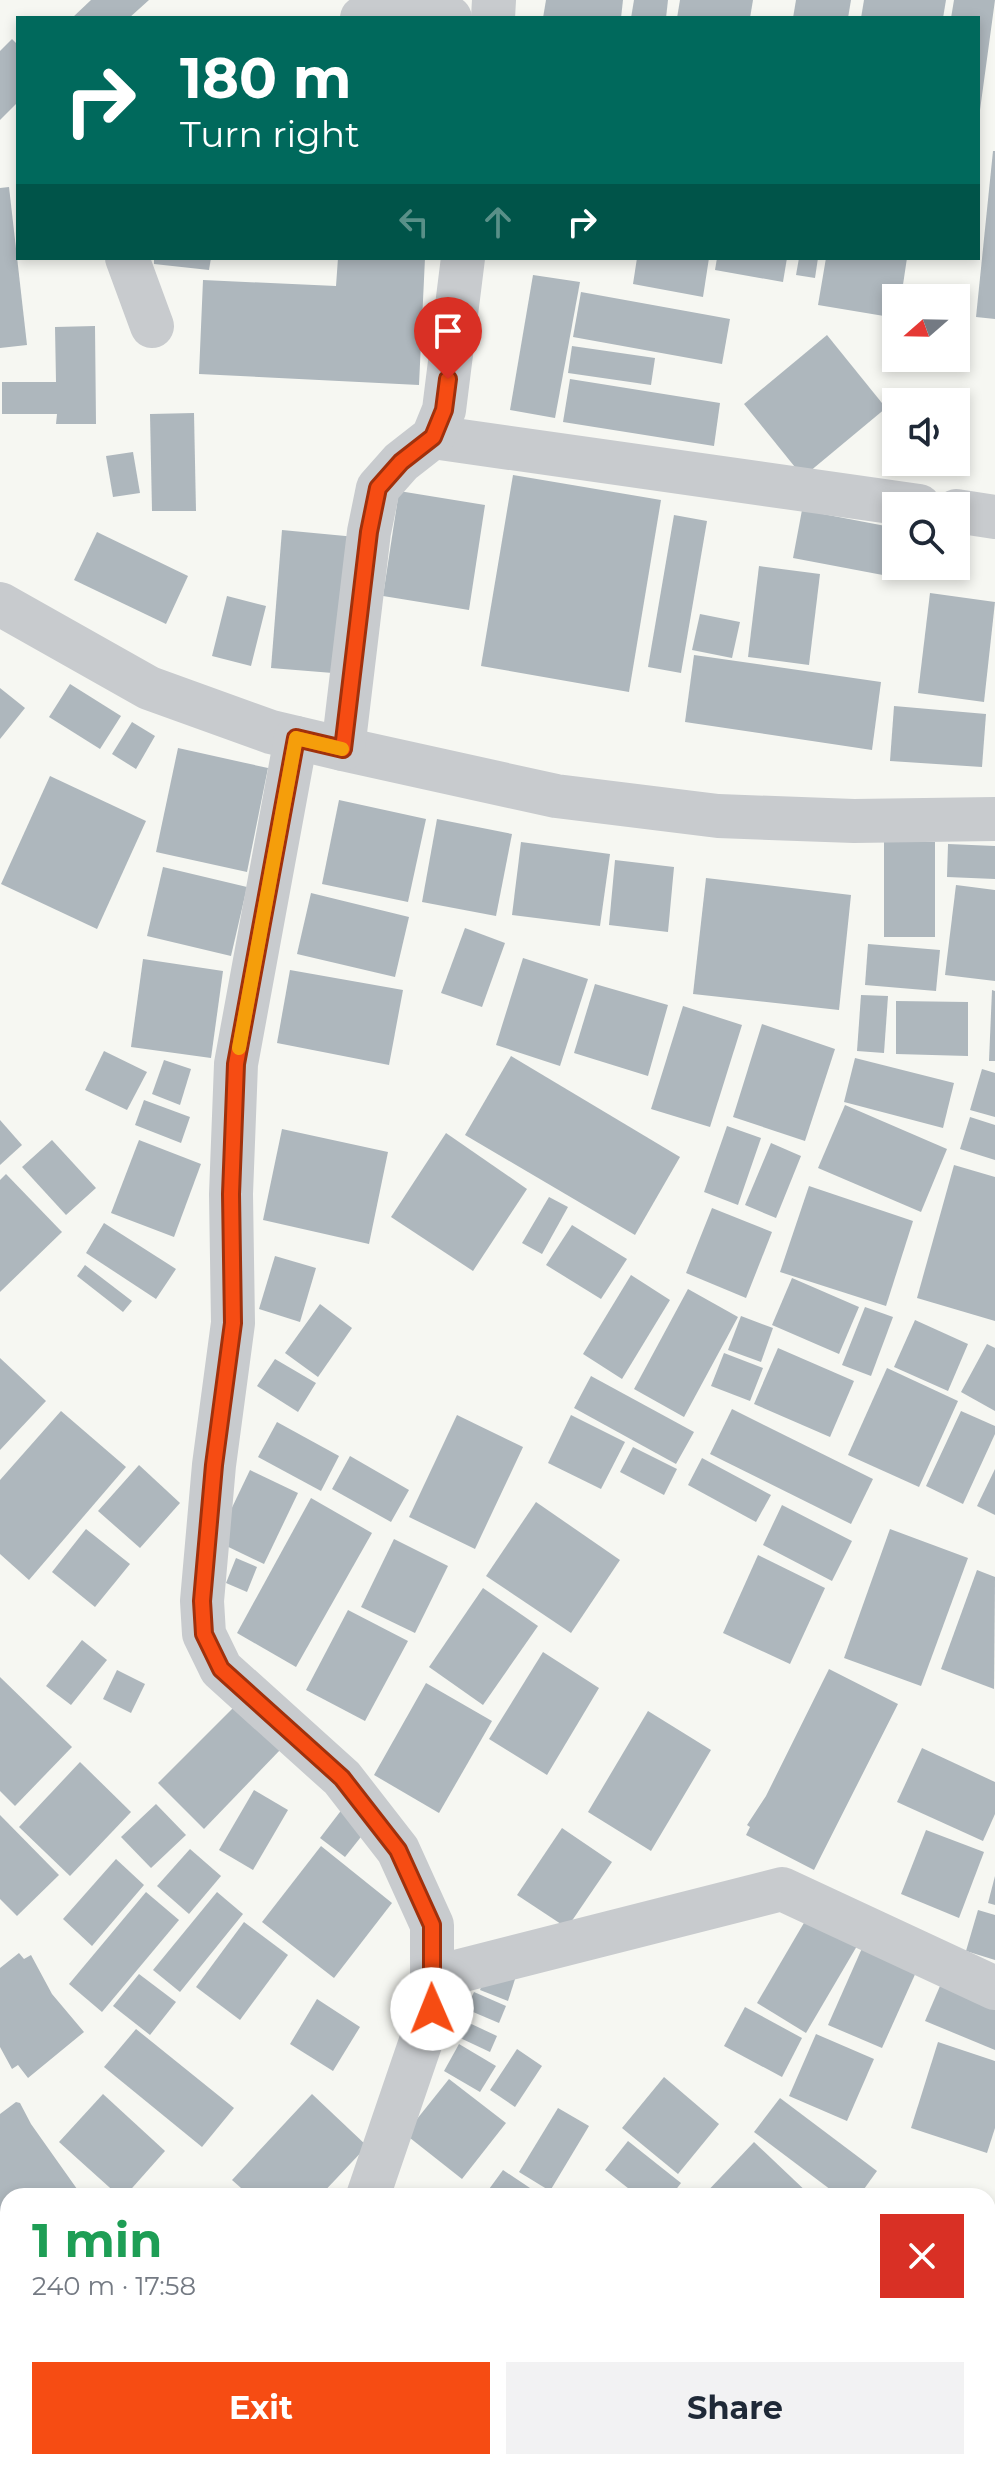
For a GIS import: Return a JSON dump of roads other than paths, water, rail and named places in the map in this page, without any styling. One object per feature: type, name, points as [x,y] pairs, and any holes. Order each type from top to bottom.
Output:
[{"type":"street","points":[[369,16],[390,10],[435,16]]},
{"type":"street","points":[[128,260],[152,326]]},
{"type":"street","points":[[343,749],[369,532],[378,488],[401,462],[433,437],[444,410],[463,260]]},
{"type":"street","points":[[433,437],[882,501]]},
{"type":"street","points":[[970,513],[995,517]]},
{"type":"street","points":[[0,604],[149,688],[271,732],[556,796],[718,816],[854,821],[995,819]]},
{"type":"street","points":[[296,738],[236,1064],[231,1194],[233,1323],[214,1465],[202,1601],[204,1634],[221,1669],[342,1778],[398,1850],[432,1925],[432,2009],[371,2188]]},
{"type":"street","points":[[432,1978],[782,1889],[995,1988]]}]
